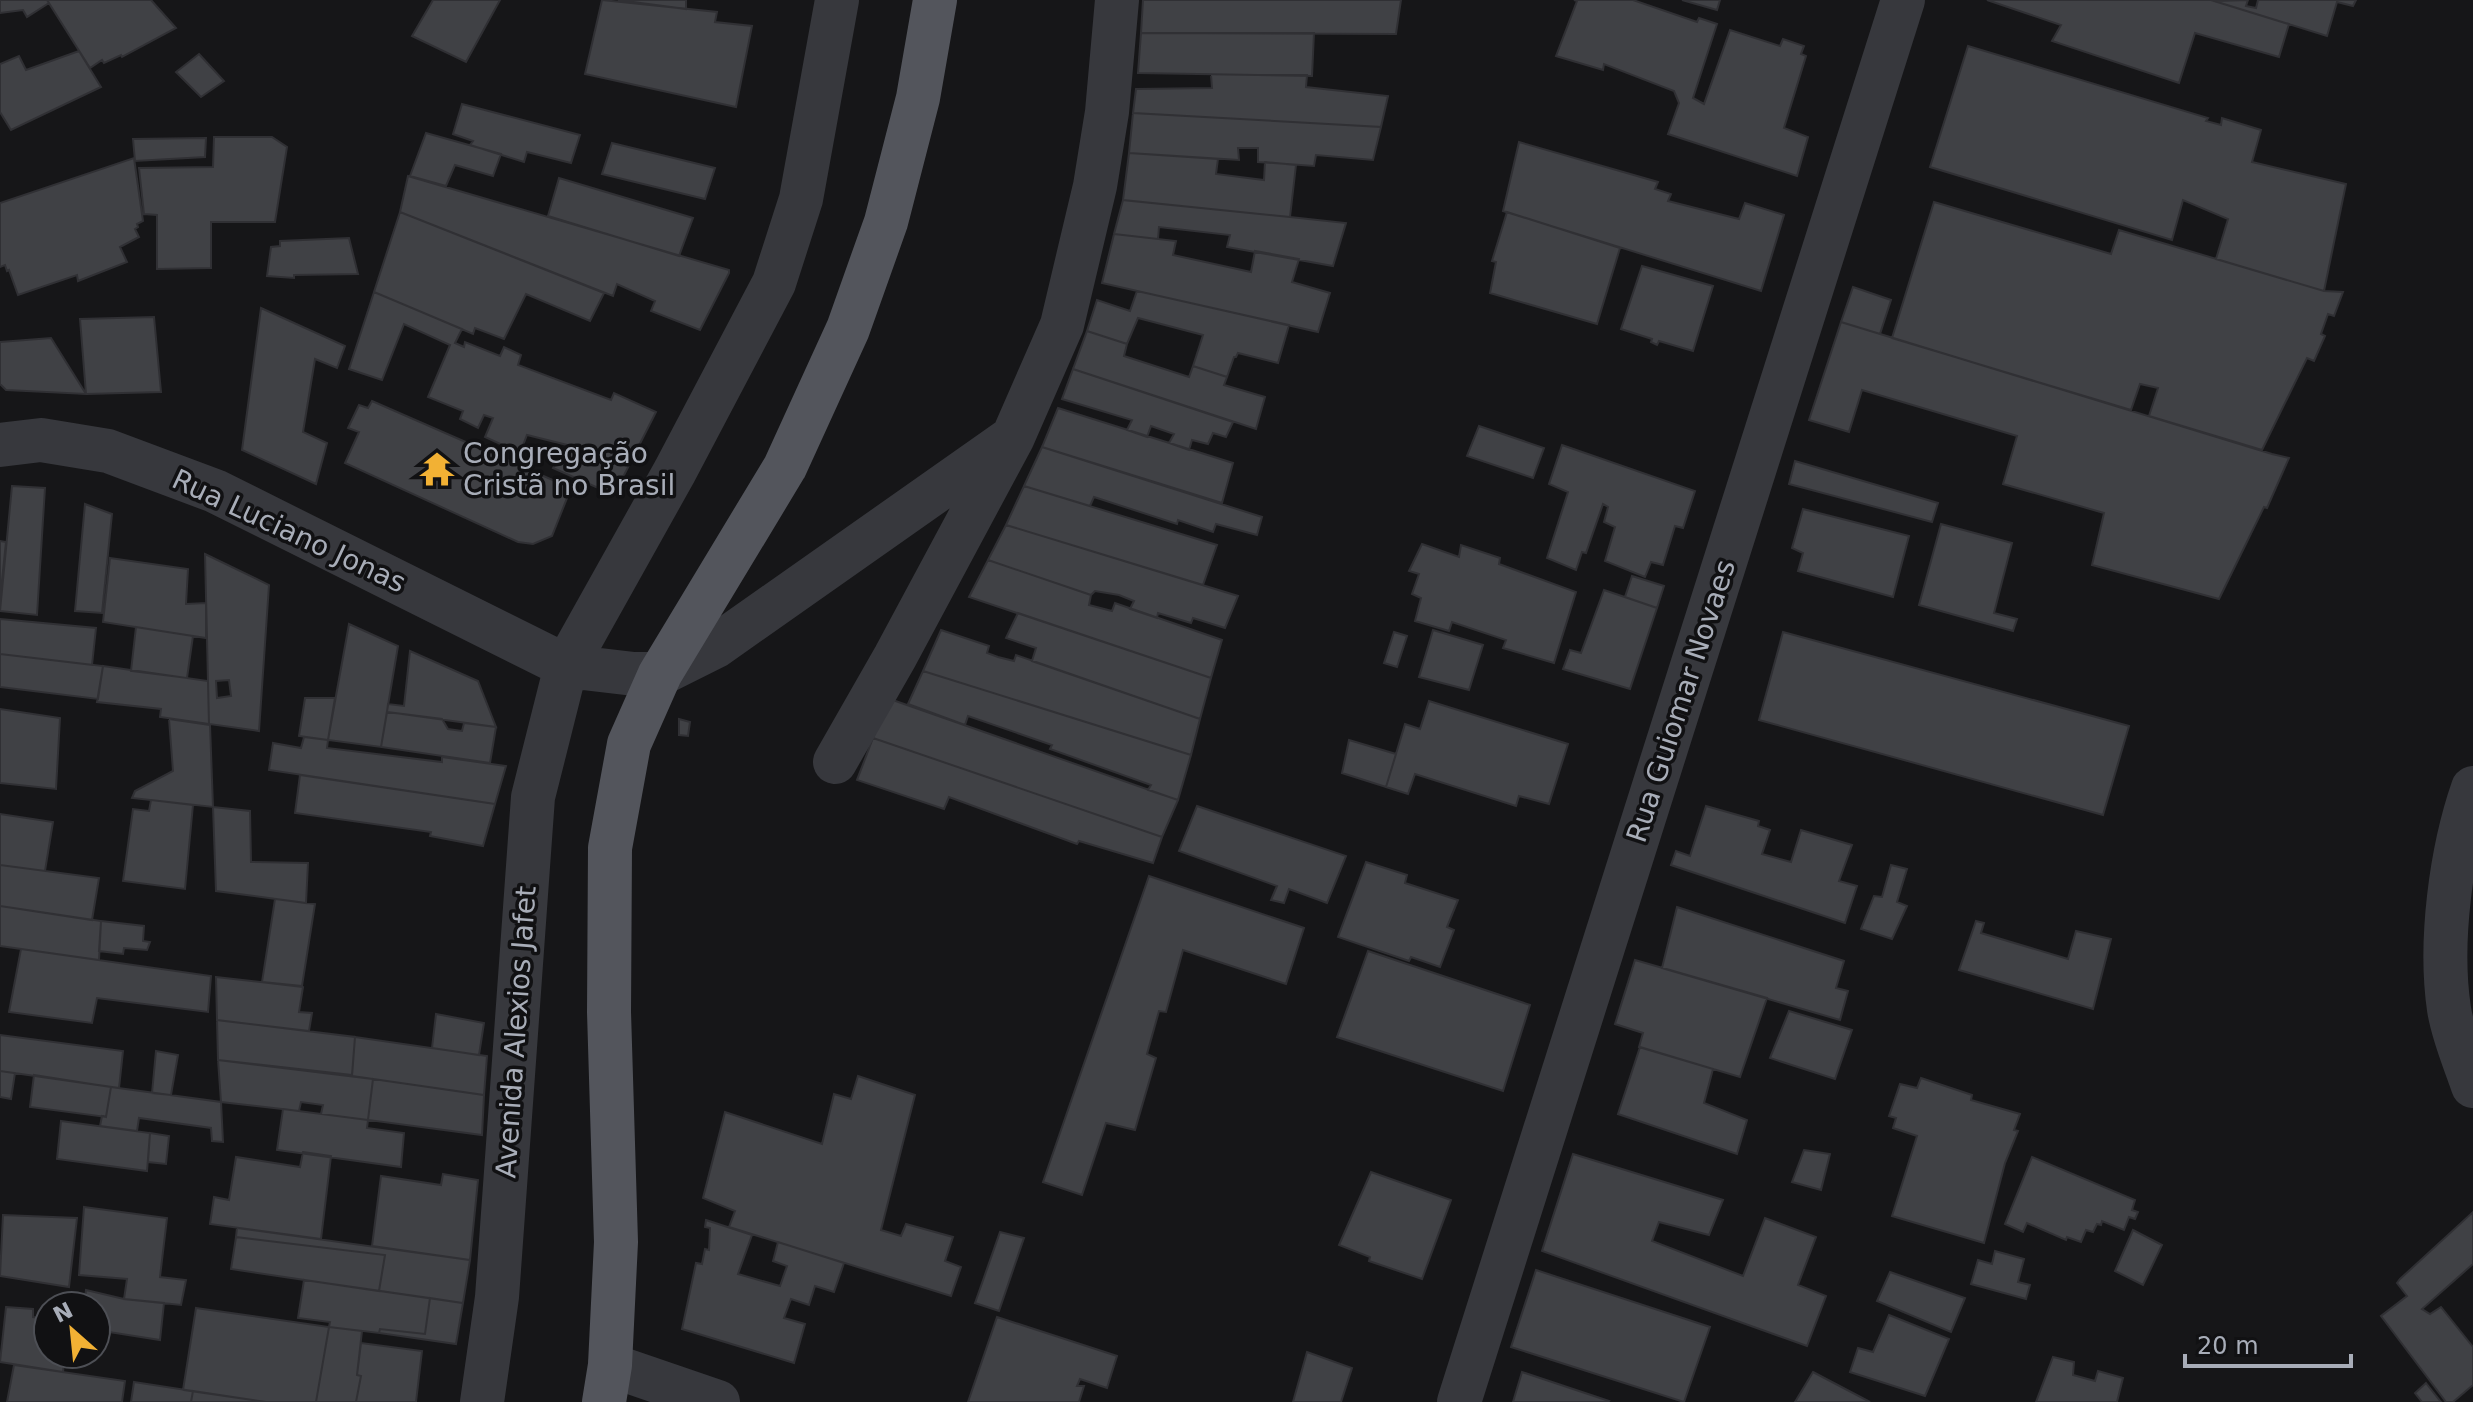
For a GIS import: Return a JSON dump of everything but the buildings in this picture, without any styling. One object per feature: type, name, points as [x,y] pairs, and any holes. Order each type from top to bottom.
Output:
[{"type":"main road","points":[[607,1384],[616,1242],[609,1012],[610,848],[629,744],[660,674],[785,467],[848,329],[886,222],[918,98],[935,0]]},
{"type":"street","name":"Avenida Alexios Jafet","points":[[482,1402],[497,1297],[533,797],[566,666],[675,471],[774,283],[801,199],[837,0]]},
{"type":"street","points":[[835,762],[1013,437],[1062,325],[1095,186],[1107,112],[1117,0]]},
{"type":"street","name":"Rua Guiomar Novaes","points":[[1459,1402],[1903,0]]},
{"type":"street","points":[[566,666],[660,674],[716,646],[1013,437]]},
{"type":"street","name":"Rua Luciano Jonas","points":[[0,445],[41,440],[108,451],[215,491],[566,666]]},
{"type":"street","points":[[2473,788],[2461,823],[2445,946],[2449,1011],[2473,1086]]},
{"type":"street","points":[[607,1384],[718,1402]]},
{"type":"place","name":"Congregação Cristã no Brasil","points":[[437,469]]}]
